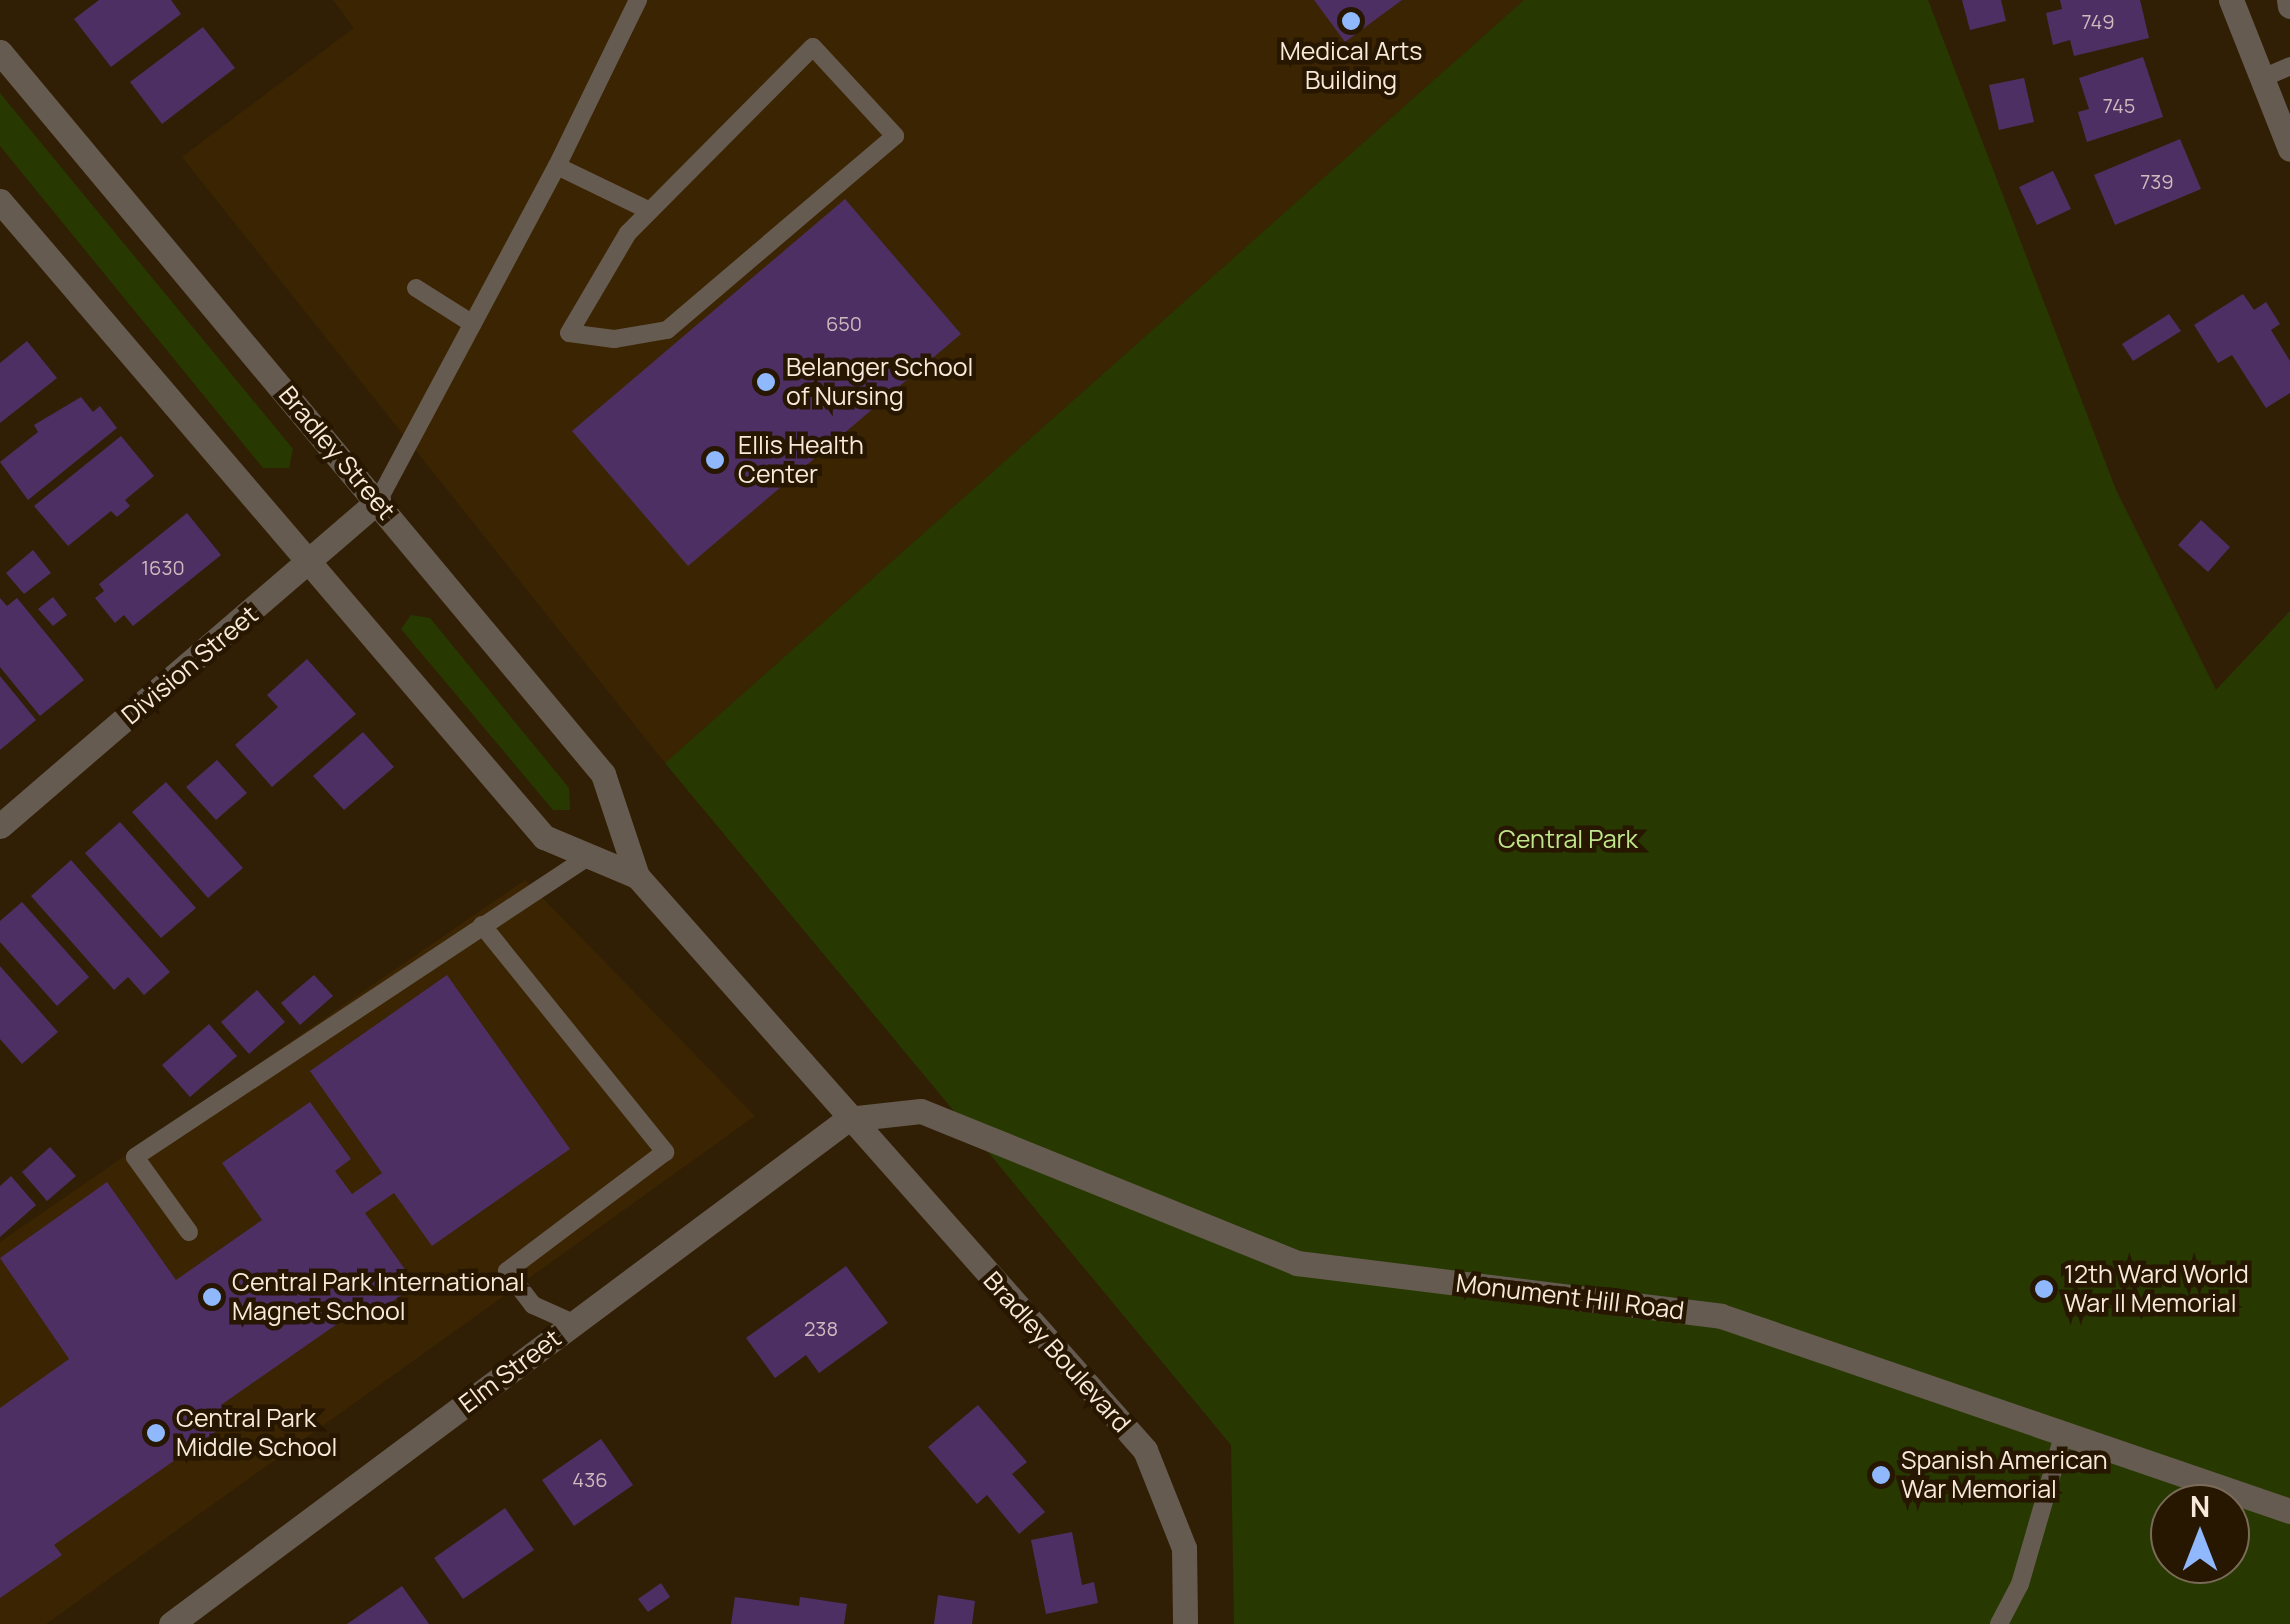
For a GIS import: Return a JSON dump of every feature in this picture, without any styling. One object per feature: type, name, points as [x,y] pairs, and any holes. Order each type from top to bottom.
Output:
[{"type":"street","points":[[2231,0],[2290,149]]},
{"type":"street","name":"Bradley Street","points":[[0,52],[604,774],[637,876],[848,1119]]},
{"type":"street","name":"Bradley Street","points":[[0,201],[544,837],[637,876]]},
{"type":"street","name":"Division Street","points":[[0,826],[378,501]]},
{"type":"street","name":"Monument Hill Road","points":[[848,1119],[921,1111],[1297,1263],[1721,1316],[2290,1511]]},
{"type":"street","name":"Elm Street","points":[[172,1624],[848,1119]]},
{"type":"street","name":"Bradley Boulevard","points":[[848,1119],[1145,1450],[1184,1548],[1185,1624]]},
{"type":"lane","points":[[378,501],[557,166],[639,1]]},
{"type":"lane","points":[[813,46],[896,136],[667,330],[614,339],[569,334],[628,233],[650,212],[813,46]]},
{"type":"lane","points":[[2260,78],[2290,66]]},
{"type":"lane","points":[[557,166],[650,212]]},
{"type":"lane","points":[[416,288],[473,324]]},
{"type":"lane","points":[[190,1232],[135,1157],[589,856]]},
{"type":"lane","points":[[482,925],[665,1152],[506,1271],[533,1305],[573,1324]]},
{"type":"lane","points":[[2000,1624],[2020,1584],[2063,1436]]},
{"type":"shaded area","name":"Ellis Health Center","points":[[333,0],[1524,0],[665,763],[182,157],[354,28]]},
{"type":"shaded area","name":"Central Park Middle School","points":[[525,880],[755,1116],[46,1624],[0,1624],[0,1242]]},
{"type":"green space","name":"Central Park","points":[[1524,0],[1928,0],[2116,490],[2216,690],[2290,611],[2290,1624],[1234,1624],[1231,1445],[665,763]]},
{"type":"green space","points":[[0,93],[293,449],[289,468],[263,468],[0,146]]},
{"type":"green space","points":[[411,615],[430,618],[569,788],[570,810],[553,810],[401,629]]},
{"type":"building","points":[[99,0],[171,0],[181,14],[111,67],[74,19]]},
{"type":"building","name":"Medical Arts Building","points":[[1314,0],[1402,0],[1345,42]]},
{"type":"building","points":[[1962,0],[2001,0],[2006,21],[1970,30]]},
{"type":"building","points":[[2060,0],[2140,0],[2149,38],[2074,56],[2070,40],[2053,45],[2046,13],[2062,9]]},
{"type":"building","points":[[203,27],[235,68],[162,124],[130,82]]},
{"type":"building","points":[[2143,57],[2163,117],[2087,142],[2078,112],[2089,109],[2079,78]]},
{"type":"building","points":[[2024,78],[2034,122],[1999,130],[1989,85]]},
{"type":"building","points":[[2180,139],[2201,189],[2115,225],[2094,175]]},
{"type":"building","points":[[2053,171],[2071,209],[2037,225],[2019,187]]},
{"type":"building","name":"Belanger School of Nursing","points":[[845,199],[961,334],[688,566],[572,431]]},
{"type":"building","points":[[2243,294],[2254,310],[2266,302],[2280,324],[2271,330],[2290,361],[2290,393],[2266,408],[2232,355],[2218,363],[2194,325]]},
{"type":"building","points":[[2169,314],[2181,331],[2133,361],[2122,344]]},
{"type":"building","points":[[27,341],[57,378],[0,423],[0,363]]},
{"type":"building","points":[[81,397],[93,412],[100,406],[117,428],[28,500],[0,462],[38,432],[34,425]]},
{"type":"building","points":[[121,436],[154,476],[125,500],[130,506],[117,517],[111,511],[68,546],[34,506]]},
{"type":"building","points":[[187,513],[221,555],[133,626],[124,615],[115,623],[95,598],[104,591],[99,584]]},
{"type":"building","points":[[2201,520],[2230,547],[2208,572],[2178,545]]},
{"type":"building","points":[[33,550],[51,573],[24,594],[6,573]]},
{"type":"building","points":[[53,597],[67,615],[53,626],[38,609]]},
{"type":"building","points":[[0,598],[7,606],[17,598],[84,680],[40,716],[0,667]]},
{"type":"building","points":[[307,659],[356,714],[272,787],[235,745],[278,707],[267,695]]},
{"type":"building","points":[[0,676],[36,720],[0,750]]},
{"type":"building","points":[[363,732],[394,767],[344,810],[313,776]]},
{"type":"building","points":[[217,760],[247,793],[216,820],[186,787]]},
{"type":"building","points":[[166,782],[243,868],[208,898],[132,812]]},
{"type":"building","points":[[120,822],[196,908],[161,938],[85,853]]},
{"type":"building","points":[[71,860],[170,972],[144,995],[128,977],[114,990],[31,896]]},
{"type":"building","points":[[22,902],[89,977],[57,1006],[0,942],[0,921]]},
{"type":"building","points":[[0,966],[58,1032],[22,1064],[0,1039]]},
{"type":"building","points":[[314,975],[333,996],[300,1025],[281,1003]]},
{"type":"building","name":"Central Park International Magnet School","points":[[447,975],[570,1149],[432,1246],[394,1193],[365,1213],[416,1285],[367,1319],[360,1308],[221,1405],[232,1420],[54,1545],[62,1555],[0,1598],[0,1408],[69,1359],[0,1258],[107,1182],[176,1280],[262,1220],[222,1163],[310,1102],[351,1159],[335,1171],[352,1194],[382,1173],[310,1071]]},
{"type":"building","points":[[257,990],[285,1022],[249,1054],[221,1022]]},
{"type":"building","points":[[209,1024],[237,1056],[190,1097],[162,1065]]},
{"type":"building","points":[[50,1147],[76,1176],[47,1201],[22,1172]]},
{"type":"building","points":[[11,1176],[36,1205],[0,1237],[0,1186]]},
{"type":"building","points":[[846,1266],[888,1323],[819,1373],[806,1355],[775,1378],[746,1338]]},
{"type":"building","points":[[978,1405],[1027,1462],[1012,1474],[1045,1512],[1019,1534],[987,1495],[977,1504],[928,1447]]},
{"type":"building","points":[[601,1439],[633,1485],[574,1526],[542,1480]]},
{"type":"building","points":[[505,1508],[534,1550],[463,1599],[434,1558]]},
{"type":"building","points":[[1072,1532],[1082,1585],[1094,1582],[1098,1603],[1046,1614],[1031,1540]]},
{"type":"building","points":[[661,1583],[670,1597],[648,1612],[638,1599]]},
{"type":"building","points":[[402,1586],[429,1624],[347,1624]]},
{"type":"building","points":[[938,1595],[975,1601],[972,1624],[934,1624]]},
{"type":"building","points":[[735,1597],[799,1606],[800,1597],[847,1604],[844,1624],[731,1624]]},
{"type":"place","name":"Medical Arts Building","points":[[1351,21]]},
{"type":"place","name":"Belanger School of Nursing","points":[[766,382]]},
{"type":"place","name":"Ellis Health Center","points":[[715,460]]},
{"type":"place","name":"12th Ward World War II Memorial","points":[[2044,1289]]},
{"type":"place","name":"Central Park International Magnet School","points":[[212,1297]]},
{"type":"place","name":"Central Park Middle School","points":[[156,1433]]},
{"type":"place","name":"Spanish American War Memorial","points":[[1881,1475]]}]
